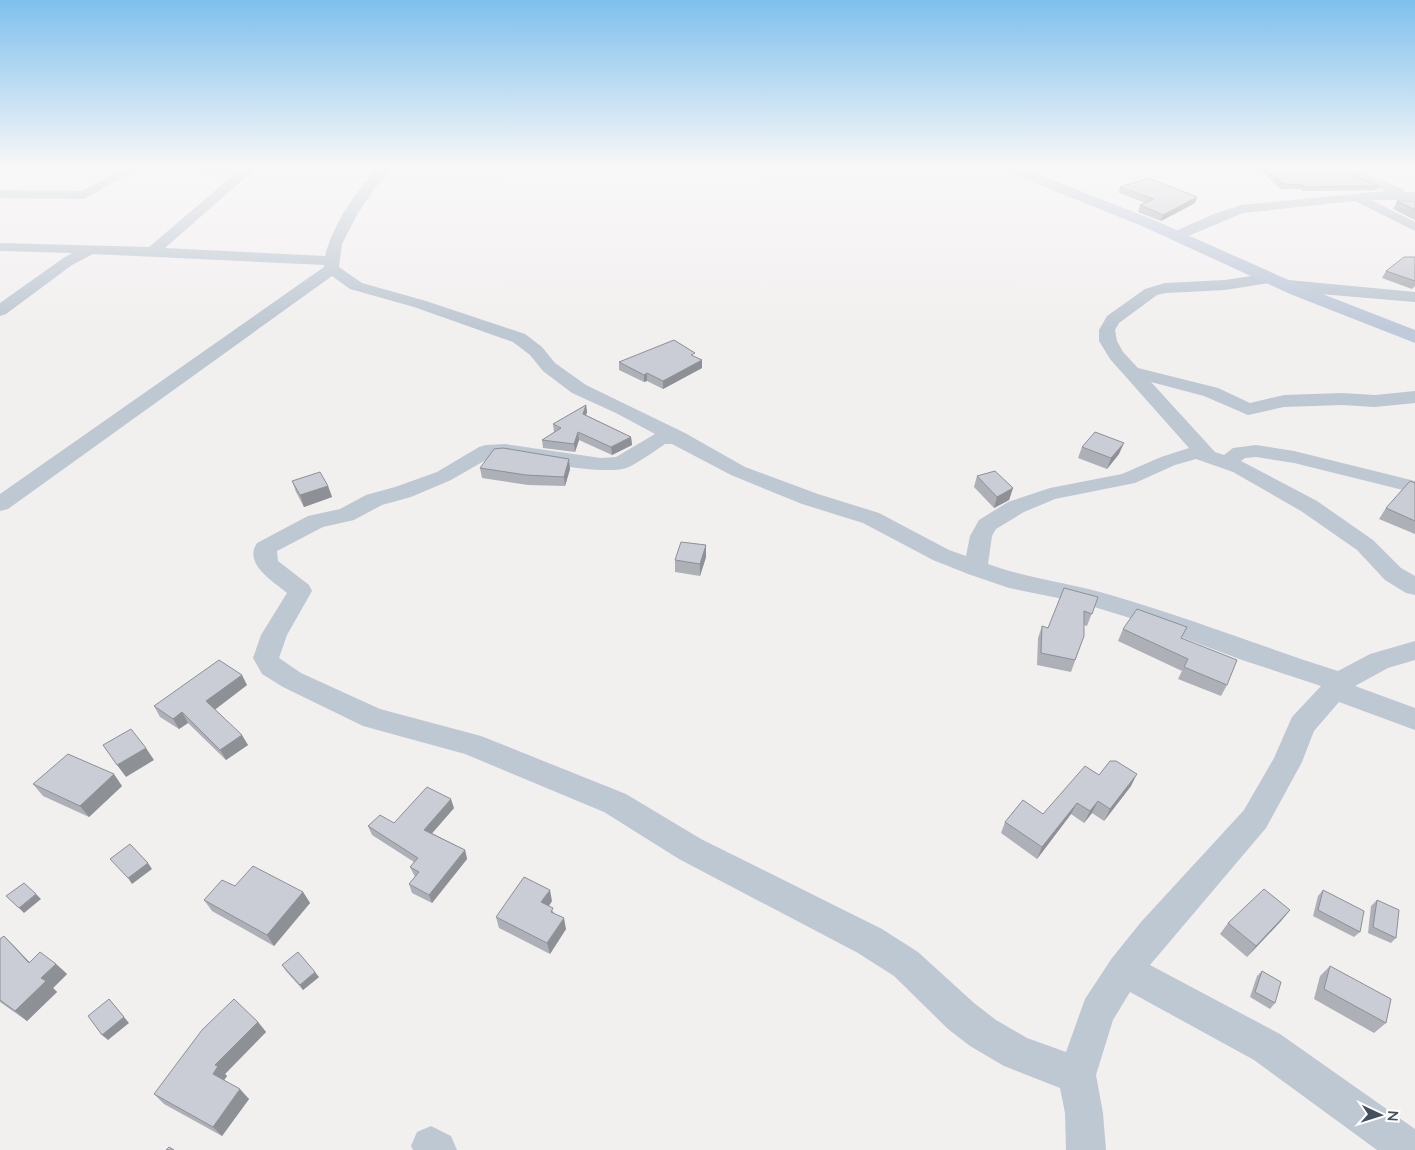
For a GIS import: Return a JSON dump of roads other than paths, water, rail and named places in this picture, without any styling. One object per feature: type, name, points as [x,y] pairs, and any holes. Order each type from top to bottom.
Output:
[{"type":"street","points":[[152,252],[189,221]]},
{"type":"street","points":[[0,504],[331,265],[334,247],[348,221]]},
{"type":"street","points":[[1138,221],[1277,281],[1415,337]]},
{"type":"street","points":[[1176,236],[1210,221]]},
{"type":"street","points":[[1403,221],[1415,227]]},
{"type":"street","points":[[0,247],[152,252],[331,265],[356,286],[428,307],[519,338],[536,351],[549,367],[579,389],[678,437],[738,471],[810,499],[871,518],[941,555],[976,568],[1009,580],[1080,594],[1139,612],[1337,686],[1415,719]]},
{"type":"street","points":[[0,311],[67,262],[90,250]]},
{"type":"street","points":[[1217,459],[1130,372],[1108,341],[1107,330],[1113,320],[1150,292],[1165,288],[1277,281],[1308,288],[1415,297]]},
{"type":"street","points":[[1130,372],[1211,392],[1248,409],[1284,401],[1342,399],[1375,402],[1415,396]]},
{"type":"street","points":[[678,437],[660,439],[621,463],[601,464],[505,450],[486,451],[444,476],[403,492],[374,500],[346,515],[316,521],[265,548],[267,564],[300,591],[274,635],[266,658],[271,667],[292,680],[373,718],[472,744],[614,803],[690,849],[877,945],[906,964],[961,1016],[983,1033],[1017,1053],[1077,1075]]},
{"type":"street","points":[[1217,459],[1240,452],[1256,451],[1294,457],[1415,487]]},
{"type":"street","points":[[976,568],[981,536],[987,526],[1016,507],[1050,494],[1128,479],[1184,455],[1196,452],[1217,459],[1309,506],[1365,546],[1393,574],[1415,587]]},
{"type":"street","points":[[1086,1150],[1084,1113],[1077,1075],[1098,1012],[1124,970],[1153,933],[1255,820],[1287,762],[1302,725],[1337,686],[1379,662],[1415,650]]},
{"type":"street","points":[[1124,970],[1267,1047],[1411,1150]]}]
